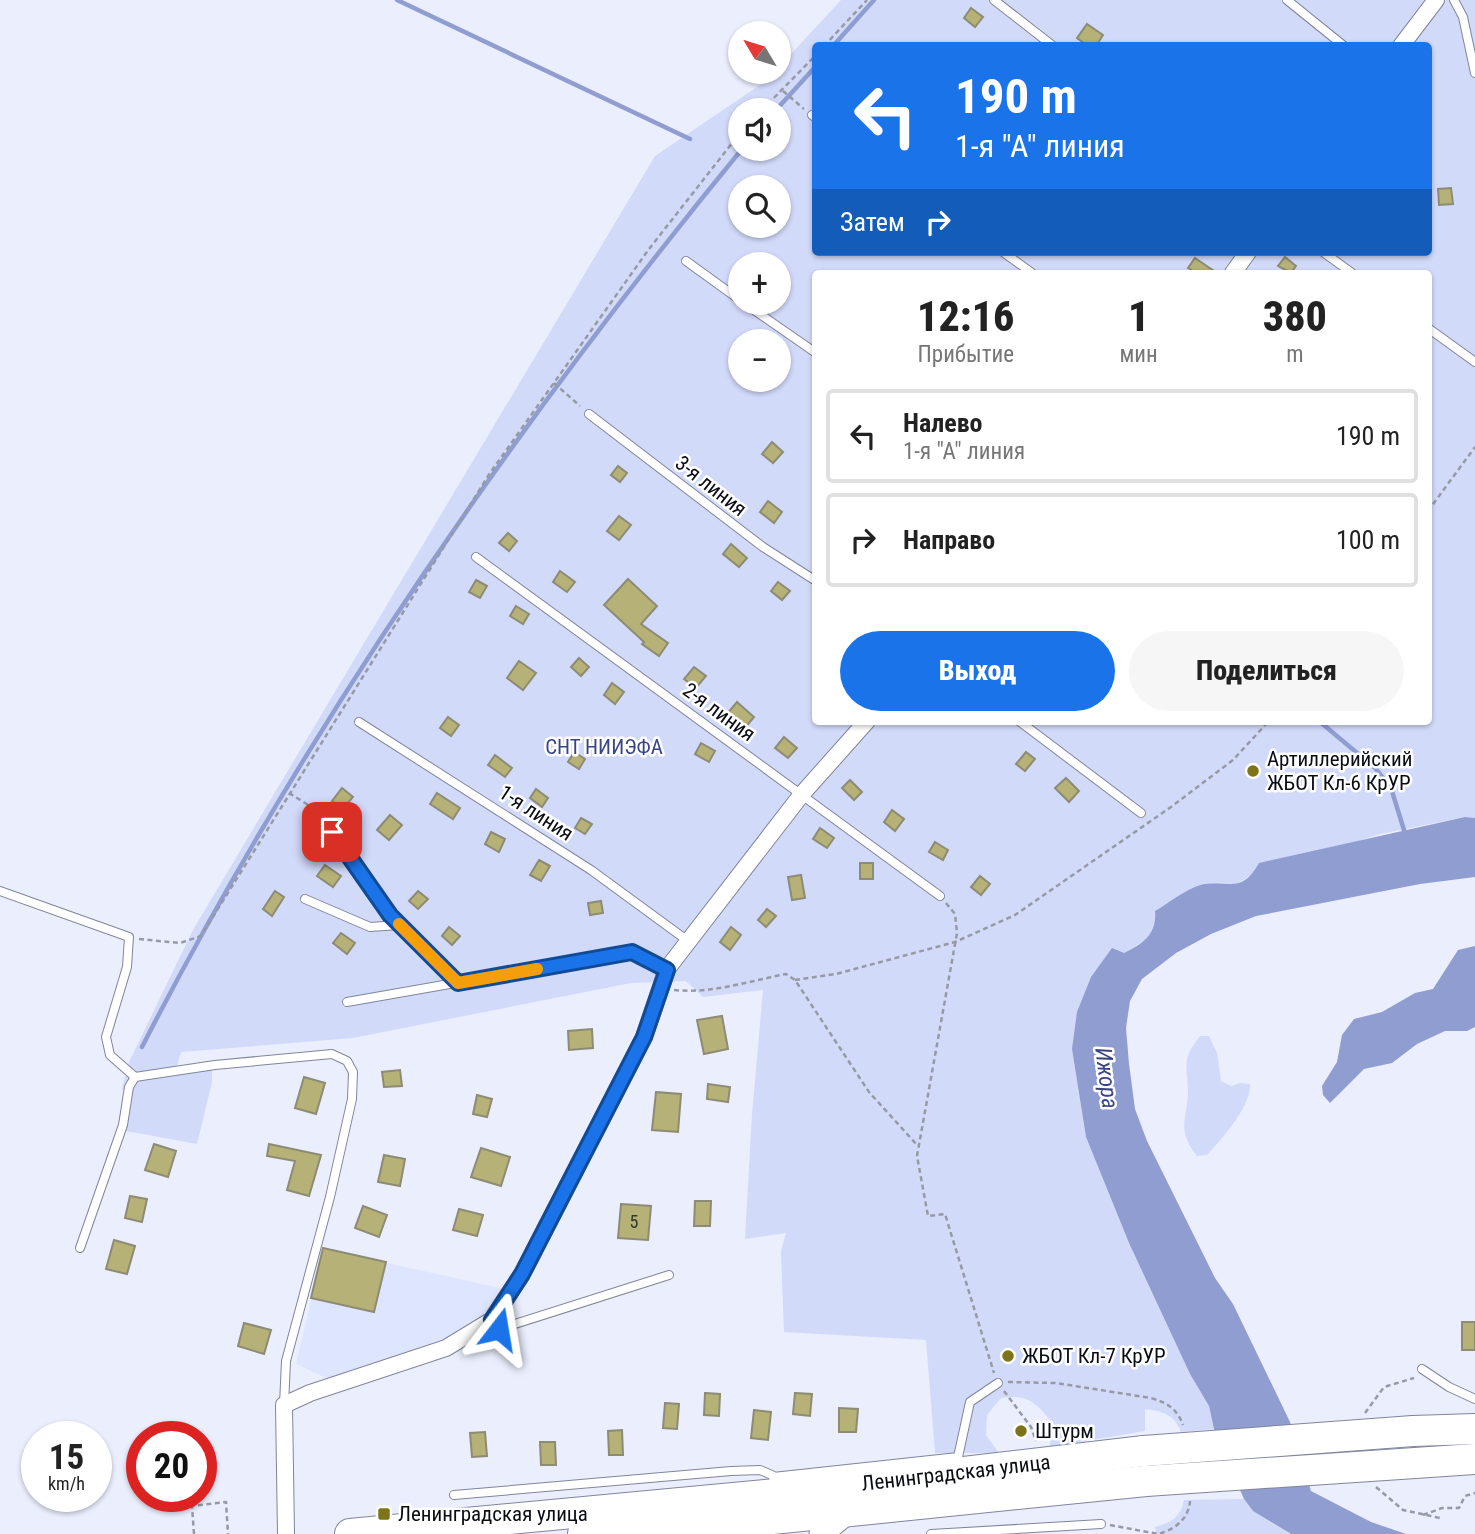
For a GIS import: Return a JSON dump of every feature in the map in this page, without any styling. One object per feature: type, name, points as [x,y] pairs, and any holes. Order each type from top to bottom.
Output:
[{"type":"highway","name":"Ленинградская улица","points":[[350,1534],[774,1485],[1144,1451],[1413,1431],[1475,1429]]},
{"type":"highway","name":"Ленинградская улица","points":[[583,1534],[714,1525],[1146,1481],[1475,1459]]},
{"type":"main road","points":[[821,1534],[849,1511]]},
{"type":"main road","points":[[714,1525],[751,1534]]},
{"type":"street","points":[[1404,42],[1436,0]]},
{"type":"street","points":[[286,1534],[284,1405],[310,1393],[446,1348],[492,1320],[522,1274],[644,1037],[667,970],[802,794],[863,725]]},
{"type":"lane","points":[[994,0],[1048,42]]},
{"type":"lane","points":[[1287,0],[1339,42]]},
{"type":"lane","points":[[1454,0],[1463,17],[1475,73]]},
{"type":"lane","points":[[1009,256],[1028,270]]},
{"type":"lane","points":[[1329,256],[1348,270]]},
{"type":"lane","points":[[686,261],[728,291]]},
{"type":"lane","points":[[762,315],[812,350]]},
{"type":"lane","points":[[1432,331],[1475,362]]},
{"type":"lane","name":"3-я линия","points":[[589,414],[763,547],[812,578]]},
{"type":"lane","name":"2-я линия","points":[[476,557],[940,897]]},
{"type":"lane","name":"1-я линия","points":[[359,722],[591,870],[688,941]]},
{"type":"lane","points":[[1024,725],[1141,813]]},
{"type":"lane","points":[[318,811],[400,925],[458,983]]},
{"type":"lane","points":[[0,891],[129,937],[127,967],[106,1037],[110,1055],[135,1077],[215,1065],[332,1054],[347,1061],[353,1072],[352,1099],[330,1198],[286,1361],[284,1405]]},
{"type":"lane","points":[[305,898],[370,927],[400,925]]},
{"type":"lane","points":[[347,1002],[632,952],[667,970]]},
{"type":"lane","points":[[80,1248],[123,1125],[129,1087],[135,1077]]},
{"type":"lane","points":[[492,1320],[499,1329],[669,1275]]},
{"type":"lane","points":[[1422,1369],[1449,1387],[1475,1398]]},
{"type":"lane","points":[[454,1495],[760,1470],[774,1485],[958,1457],[970,1402],[998,1383]]},
{"type":"lane","points":[[931,1534],[1101,1524]]},
{"type":"path","points":[[828,42],[867,0]]},
{"type":"path","points":[[775,98],[812,59]]},
{"type":"path","points":[[783,91],[812,115]]},
{"type":"path","points":[[129,937],[169,943],[201,936],[439,550],[656,239],[728,148]]},
{"type":"path","points":[[554,383],[589,414]]},
{"type":"path","points":[[1432,506],[1475,447]]},
{"type":"path","points":[[795,980],[835,974],[956,942],[1015,915],[1171,807],[1233,760],[1265,725]]},
{"type":"path","points":[[289,793],[318,811]]},
{"type":"path","points":[[940,897],[956,914],[956,942],[917,1156],[928,1216],[945,1214],[998,1383],[1031,1427],[1039,1448]]},
{"type":"path","points":[[660,989],[690,992],[786,974],[795,980],[869,1092],[919,1147]]},
{"type":"path","points":[[998,1383],[1018,1380],[1056,1383],[1151,1398],[1165,1402],[1177,1411],[1184,1430]]},
{"type":"path","points":[[1423,1515],[1443,1508],[1458,1508],[1465,1496],[1475,1493]]},
{"type":"path","points":[[1101,1524],[1158,1534],[1183,1520],[1189,1507],[1189,1499]]},
{"type":"path","points":[[194,1534],[192,1506],[226,1502],[228,1534]]},
{"type":"shaded area","points":[[324,1249],[504,1289],[482,1320],[469,1330],[329,1379],[296,1364]]},
{"type":"green space","name":"СНТ НИИЭФА","points":[[841,0],[1475,0],[1475,818],[1465,817],[1380,834],[1253,874],[1238,883],[1224,886],[1204,884],[1155,911],[1156,926],[1148,938],[1124,953],[1072,1049],[1086,1137],[1129,1243],[1190,1374],[1209,1406],[1214,1429],[1181,1432],[1167,1414],[1145,1409],[1145,1431],[1050,1447],[1051,1421],[1029,1400],[1010,1397],[1001,1398],[987,1415],[986,1435],[999,1453],[935,1453],[926,1340],[784,1332],[781,1251],[786,1233],[745,1239],[763,990],[703,997],[686,981],[631,983],[353,1038],[181,1052],[175,1073],[212,1070],[212,1082],[197,1144],[126,1131],[131,1096],[122,1089],[129,1062],[194,928],[655,156],[728,107],[728,161],[791,161],[791,98],[741,98],[761,84],[791,84],[791,54]]},
{"type":"green space","points":[[1200,1036],[1209,1036],[1217,1053],[1221,1081],[1231,1086],[1250,1084],[1246,1102],[1234,1122],[1207,1155],[1197,1156],[1187,1139],[1184,1124],[1188,1093],[1187,1058]]},
{"type":"green space","points":[[1244,1499],[1253,1511],[1290,1534],[1156,1534],[1155,1527],[1174,1518],[1184,1500]]},
{"type":"water","name":"Ижора","points":[[1465,817],[1475,818],[1475,877],[1420,884],[1256,916],[1211,934],[1176,953],[1142,979],[1130,1001],[1126,1028],[1135,1109],[1147,1141],[1215,1278],[1233,1304],[1290,1422],[1311,1491],[1371,1522],[1406,1534],[1291,1534],[1253,1511],[1244,1499],[1214,1429],[1209,1406],[1190,1374],[1129,1243],[1086,1137],[1072,1049],[1077,1012],[1091,977],[1112,948],[1124,953],[1138,945],[1148,937],[1154,926],[1155,911],[1193,888],[1205,884],[1241,882],[1247,879],[1259,863]]},
{"type":"water","points":[[1475,946],[1475,1027],[1467,1031],[1445,1031],[1417,1044],[1392,1063],[1364,1069],[1330,1103],[1323,1095],[1322,1086],[1337,1062],[1342,1035],[1354,1019],[1382,1012],[1415,993],[1433,989],[1458,950]]},
{"type":"building","points":[[971,8],[983,17],[975,27],[964,18]]},
{"type":"building","points":[[1087,24],[1103,35],[1099,42],[1082,42],[1077,38]]},
{"type":"building","points":[[1451,188],[1453,204],[1439,205],[1438,189]]},
{"type":"building","points":[[1285,257],[1296,266],[1293,270],[1285,270],[1278,266]]},
{"type":"building","points":[[1195,258],[1213,270],[1191,270],[1188,268]]},
{"type":"building","points":[[772,442],[783,452],[773,463],[762,454]]},
{"type":"building","points":[[618,466],[627,473],[620,482],[611,475]]},
{"type":"building","points":[[768,501],[782,512],[774,523],[760,512]]},
{"type":"building","points":[[619,516],[631,525],[619,540],[607,531]]},
{"type":"building","points":[[508,533],[517,541],[509,551],[499,543]]},
{"type":"building","points":[[731,544],[747,558],[739,567],[723,554]]},
{"type":"building","points":[[560,571],[575,582],[567,592],[553,582]]},
{"type":"building","points":[[628,579],[657,606],[641,624],[668,643],[659,656],[642,644],[644,642],[604,605]]},
{"type":"building","points":[[476,580],[487,586],[480,598],[469,592]]},
{"type":"building","points":[[778,582],[790,591],[782,600],[771,591]]},
{"type":"building","points":[[516,606],[529,614],[523,624],[510,616]]},
{"type":"building","points":[[579,658],[589,667],[581,676],[571,667]]},
{"type":"building","points":[[519,661],[536,673],[523,690],[507,678]]},
{"type":"building","points":[[694,667],[706,676],[696,688],[684,679]]},
{"type":"building","points":[[612,683],[624,692],[615,704],[604,695]]},
{"type":"building","points":[[737,702],[754,717],[744,729],[726,715]]},
{"type":"building","points":[[448,717],[459,725],[451,736],[440,728]]},
{"type":"building","points":[[784,737],[797,748],[788,758],[775,748]]},
{"type":"building","points":[[701,743],[715,751],[709,762],[695,754]]},
{"type":"building","points":[[574,752],[585,759],[579,769],[568,762]]},
{"type":"building","points":[[1026,752],[1035,759],[1025,771],[1016,764]]},
{"type":"building","points":[[495,755],[512,768],[505,777],[488,765]]},
{"type":"building","points":[[1066,778],[1079,791],[1069,802],[1055,788]]},
{"type":"building","points":[[850,780],[862,792],[854,800],[842,788]]},
{"type":"building","points":[[342,788],[353,797],[343,809],[332,801]]},
{"type":"building","points":[[536,789],[548,798],[542,807],[530,798]]},
{"type":"building","points":[[437,793],[460,808],[453,819],[430,804]]},
{"type":"building","points":[[892,810],[904,819],[895,831],[884,822]]},
{"type":"building","points":[[390,815],[402,825],[389,840],[377,830]]},
{"type":"building","points":[[581,818],[592,824],[585,834],[575,828]]},
{"type":"building","points":[[820,828],[834,838],[827,848],[813,839]]},
{"type":"building","points":[[491,832],[505,839],[499,852],[485,844]]},
{"type":"building","points":[[935,842],[948,850],[943,860],[929,852]]},
{"type":"building","points":[[539,860],[550,866],[541,881],[530,875]]},
{"type":"building","points":[[860,863],[873,863],[873,879],[860,879]]},
{"type":"building","points":[[325,865],[341,876],[333,887],[317,876]]},
{"type":"building","points":[[801,875],[805,898],[792,900],[788,877]]},
{"type":"building","points":[[980,876],[990,884],[981,895],[971,887]]},
{"type":"building","points":[[275,891],[284,897],[272,916],[263,909]]},
{"type":"building","points":[[418,891],[428,899],[418,909],[409,901]]},
{"type":"building","points":[[601,901],[603,913],[590,915],[588,903]]},
{"type":"building","points":[[767,909],[776,916],[766,927],[758,920]]},
{"type":"building","points":[[449,927],[460,936],[452,945],[442,936]]},
{"type":"building","points":[[731,927],[741,935],[730,950],[720,942]]},
{"type":"building","points":[[341,933],[355,943],[347,954],[333,943]]},
{"type":"building","points":[[722,1016],[728,1049],[704,1054],[697,1020]]},
{"type":"building","points":[[592,1029],[593,1048],[569,1050],[568,1031]]},
{"type":"building","points":[[400,1070],[402,1086],[384,1087],[382,1072]]},
{"type":"building","points":[[304,1077],[325,1083],[316,1114],[295,1108]]},
{"type":"building","points":[[708,1084],[730,1087],[728,1102],[707,1099]]},
{"type":"building","points":[[656,1092],[681,1094],[678,1132],[652,1130]]},
{"type":"building","points":[[477,1095],[492,1099],[487,1117],[473,1114]]},
{"type":"building","points":[[154,1144],[176,1151],[168,1177],[145,1170]]},
{"type":"building","points":[[269,1144],[321,1155],[309,1196],[287,1190],[295,1161],[267,1156]]},
{"type":"building","points":[[481,1148],[510,1157],[501,1186],[471,1177]]},
{"type":"building","points":[[384,1155],[405,1159],[400,1186],[378,1182]]},
{"type":"building","points":[[130,1196],[147,1199],[142,1222],[125,1218]]},
{"type":"building","points":[[695,1201],[711,1201],[710,1226],[694,1226]]},
{"type":"building","points":[[621,1204],[651,1206],[648,1240],[618,1238]]},
{"type":"building","points":[[363,1206],[387,1215],[379,1237],[355,1228]]},
{"type":"building","points":[[459,1209],[483,1215],[477,1236],[453,1230]]},
{"type":"building","points":[[114,1240],[135,1246],[127,1274],[106,1269]]},
{"type":"building","points":[[323,1248],[386,1262],[374,1312],[311,1298]]},
{"type":"building","points":[[1462,1322],[1475,1322],[1475,1350],[1462,1350]]},
{"type":"building","points":[[244,1323],[271,1330],[264,1354],[238,1346]]},
{"type":"building","points":[[705,1393],[720,1394],[719,1416],[704,1415]]},
{"type":"building","points":[[795,1393],[812,1394],[810,1416],[793,1414]]},
{"type":"building","points":[[665,1403],[679,1404],[677,1429],[663,1428]]},
{"type":"building","points":[[839,1408],[858,1409],[856,1432],[839,1432]]},
{"type":"building","points":[[754,1410],[771,1412],[768,1440],[751,1438]]},
{"type":"building","points":[[622,1430],[623,1455],[609,1455],[608,1431]]},
{"type":"building","points":[[485,1432],[487,1456],[472,1457],[470,1433]]},
{"type":"building","points":[[540,1442],[555,1442],[556,1465],[541,1465]]},
{"type":"waterway","points":[[397,0],[690,139]]},
{"type":"waterway","points":[[837,42],[874,0]]},
{"type":"waterway","points":[[787,98],[812,70]]},
{"type":"waterway","points":[[142,1047],[273,811],[418,582],[575,362],[732,161]]},
{"type":"waterway","points":[[1324,725],[1375,768],[1391,788],[1404,830]]},
{"type":"slow traffic","points":[[399,924],[458,983],[537,969]]},
{"type":"place","name":"Артиллерийский ЖБОТ Кл-6 КрУР","points":[[1253,771]]},
{"type":"place","name":"ЖБОТ Кл-7 КрУР","points":[[1008,1356]]},
{"type":"place","name":"Штурм","points":[[1021,1431]]},
{"type":"place","name":"Ленинградская улица","points":[[384,1514]]},
{"type":"route","points":[[332,832],[390,915],[458,983],[632,952],[667,970],[644,1037],[522,1274],[507,1301],[492,1320],[499,1329]]}]
